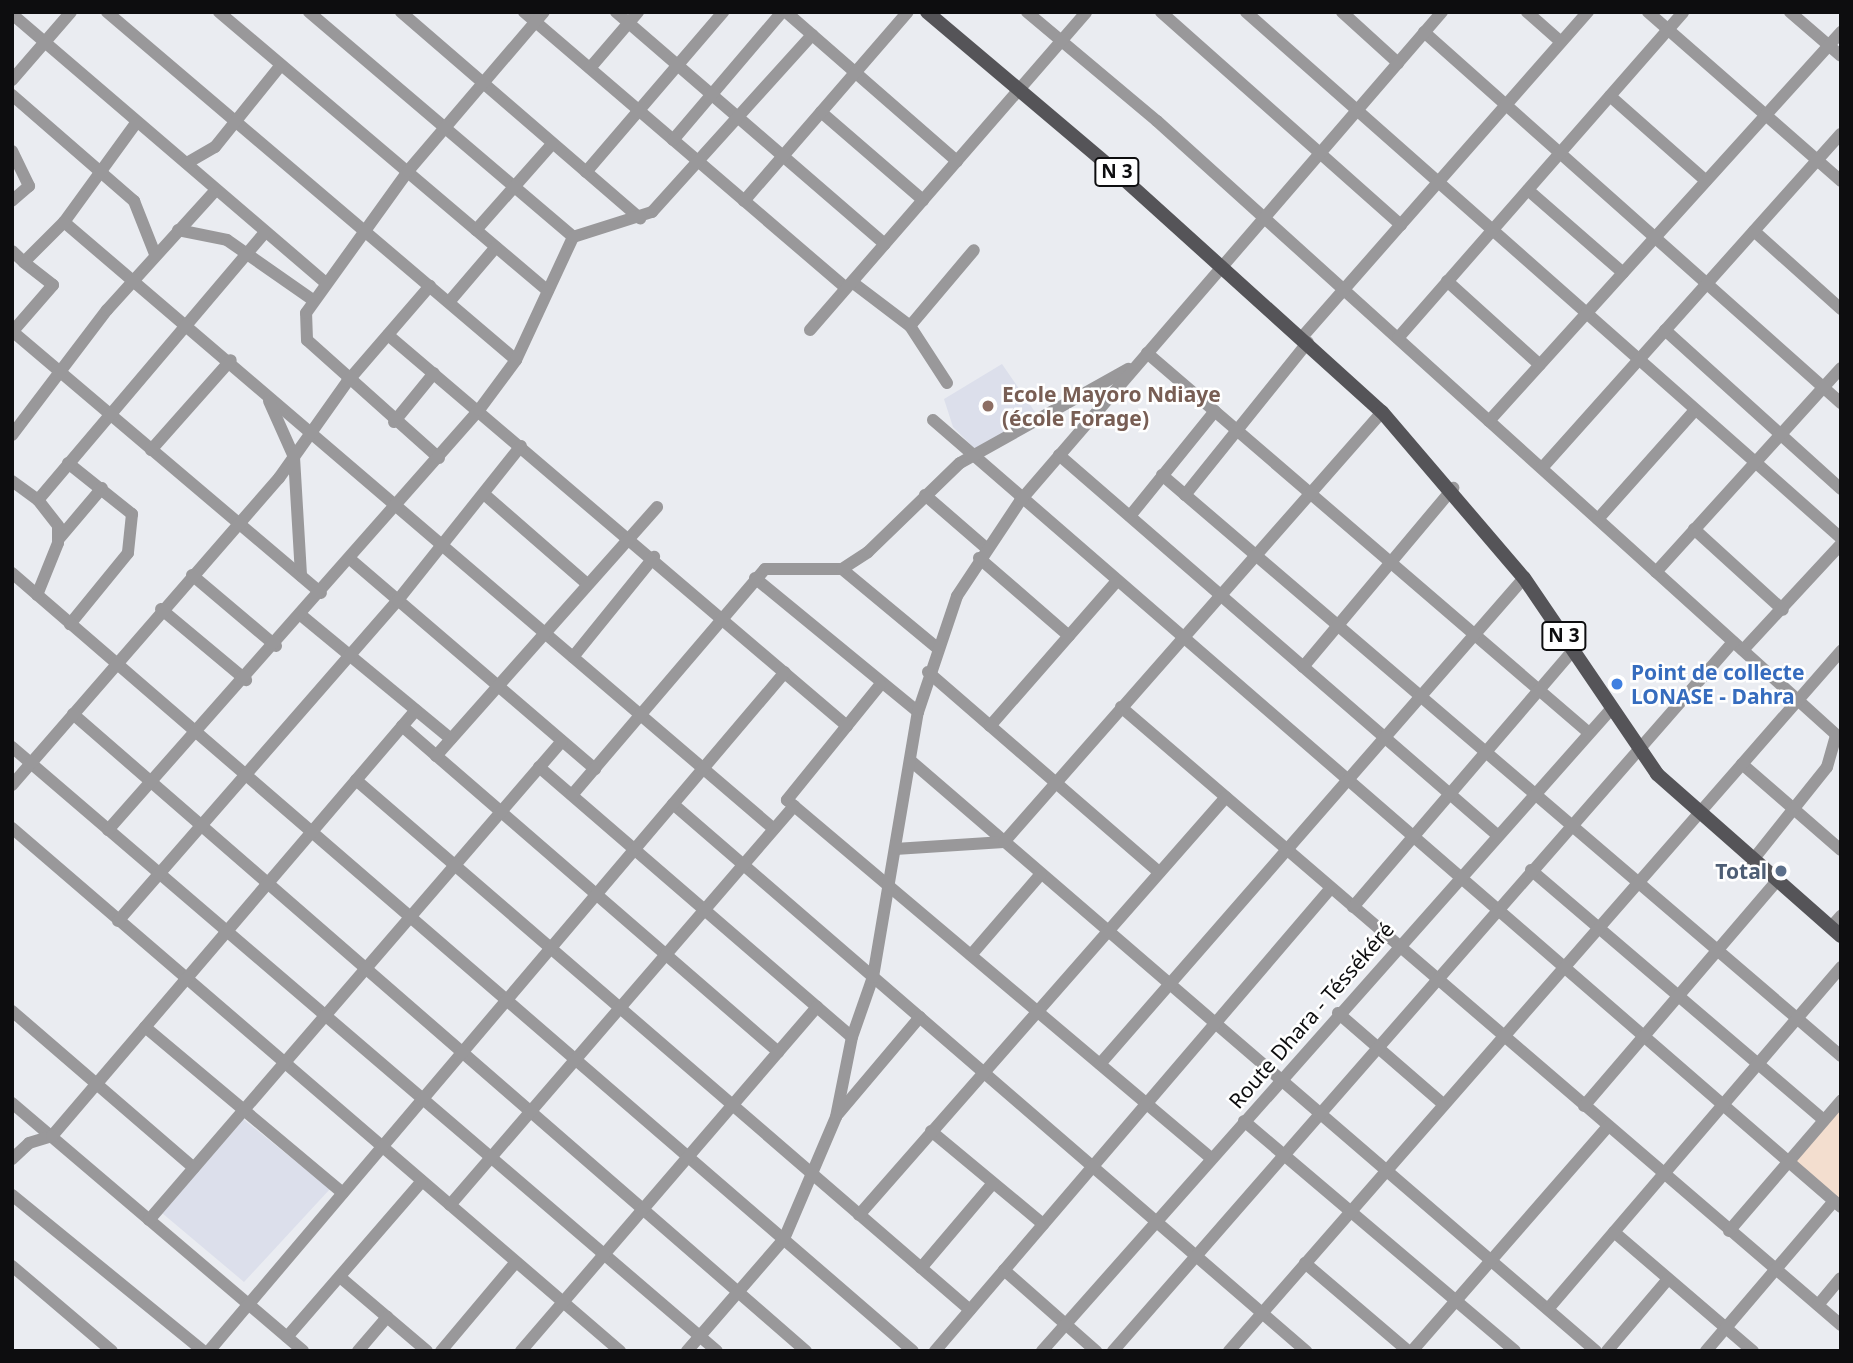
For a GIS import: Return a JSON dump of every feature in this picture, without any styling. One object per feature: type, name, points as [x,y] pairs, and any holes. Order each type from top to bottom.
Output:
[{"type":"main road","name":"N 3","points":[[927,12],[1306,339],[1382,412],[1453,488],[1524,578],[1638,748],[1698,813],[1776,882],[1837,926]]},
{"type":"street","points":[[12,80],[71,12]]},
{"type":"street","points":[[107,12],[516,360]]},
{"type":"street","points":[[219,12],[548,291]]},
{"type":"street","points":[[309,12],[573,237]]},
{"type":"street","points":[[401,12],[552,145],[640,218]]},
{"type":"street","points":[[524,12],[540,17],[590,68],[744,201],[849,285],[910,326],[947,383]]},
{"type":"street","points":[[616,12],[885,244]]},
{"type":"street","points":[[590,68],[638,12]]},
{"type":"street","points":[[586,172],[723,12]]},
{"type":"street","points":[[673,140],[784,12],[957,161]]},
{"type":"street","points":[[744,201],[908,12]]},
{"type":"street","points":[[1027,12],[1345,290],[1839,737],[1827,766],[1796,813],[1752,861]]},
{"type":"street","points":[[810,330],[1087,12]]},
{"type":"street","points":[[1161,12],[1401,225]]},
{"type":"street","points":[[1246,12],[1356,113],[1841,538]]},
{"type":"street","points":[[1342,12],[1398,63]]},
{"type":"street","points":[[1527,12],[1561,42]]},
{"type":"street","points":[[1185,495],[1238,431],[1345,290],[1588,12]]},
{"type":"street","points":[[1648,12],[1841,181]]},
{"type":"street","points":[[1398,338],[1683,12]]},
{"type":"street","points":[[1790,12],[1841,57]]},
{"type":"street","points":[[12,14],[136,123],[187,163],[213,193],[324,281]]},
{"type":"street","points":[[687,1351],[784,1239],[814,1176],[836,1117],[852,1037],[873,976],[918,712],[928,673],[936,647],[982,553],[1020,501],[1220,266],[1356,113],[1424,32],[1433,15]]},
{"type":"street","points":[[439,458],[347,382],[307,340],[306,313],[324,281],[367,232],[408,172],[540,17]]},
{"type":"street","points":[[1424,32],[1841,403]]},
{"type":"street","points":[[1489,421],[1841,32]]},
{"type":"street","points":[[108,830],[148,783],[199,734],[479,410],[516,360],[573,237],[640,218],[698,162],[812,35]]},
{"type":"street","points":[[187,163],[215,147],[281,65]]},
{"type":"street","points":[[12,95],[134,201],[155,254]]},
{"type":"street","points":[[1610,96],[1706,181]]},
{"type":"street","points":[[821,112],[923,200]]},
{"type":"street","points":[[24,262],[64,222],[136,123]]},
{"type":"street","points":[[1542,468],[1841,134]]},
{"type":"street","points":[[476,230],[512,186],[552,145]]},
{"type":"street","points":[[12,151],[29,186],[12,201]]},
{"type":"street","points":[[1528,190],[1623,273]]},
{"type":"street","points":[[12,435],[155,254],[213,193]]},
{"type":"street","points":[[64,222],[191,325],[397,507],[774,829]]},
{"type":"street","points":[[178,230],[227,240],[313,300]]},
{"type":"street","points":[[1754,231],[1841,309]]},
{"type":"street","points":[[38,500],[110,414],[191,325],[265,232]]},
{"type":"street","points":[[449,302],[496,247]]},
{"type":"street","points":[[910,326],[974,250]]},
{"type":"street","points":[[12,251],[53,285],[13,331],[321,593]]},
{"type":"street","points":[[1447,281],[1540,365]]},
{"type":"street","points":[[12,785],[294,457],[347,382],[430,286]]},
{"type":"street","points":[[1665,330],[1841,489]]},
{"type":"street","points":[[388,335],[631,536],[847,726]]},
{"type":"street","points":[[1147,352],[1588,732]]},
{"type":"street","points":[[152,450],[231,360]]},
{"type":"street","points":[[572,796],[755,578],[770,566],[842,569],[868,552],[925,495],[969,457],[1136,365]]},
{"type":"street","points":[[1656,572],[1841,368]]},
{"type":"street","points":[[394,422],[434,373]]},
{"type":"street","points":[[263,390],[294,457],[300,576]]},
{"type":"street","points":[[1598,519],[1695,410]]},
{"type":"street","points":[[1130,516],[1215,411]]},
{"type":"street","points":[[895,849],[1004,842],[1054,781],[1382,412]]},
{"type":"street","points":[[933,420],[969,457],[1838,1204],[1773,1269],[1706,1351]]},
{"type":"street","points":[[118,920],[398,600],[521,446]]},
{"type":"street","points":[[1059,455],[1496,834]]},
{"type":"street","points":[[68,463],[132,514],[128,553],[70,624]]},
{"type":"street","points":[[1162,475],[1841,1056]]},
{"type":"street","points":[[12,500],[17,484],[38,500],[58,526],[58,540]]},
{"type":"street","points":[[37,595],[58,540],[102,488]]},
{"type":"street","points":[[1303,667],[1453,488]]},
{"type":"street","points":[[484,495],[586,583]]},
{"type":"street","points":[[925,495],[1069,636]]},
{"type":"street","points":[[436,756],[586,583],[657,508]]},
{"type":"street","points":[[1694,529],[1783,610]]},
{"type":"street","points":[[1113,1351],[1438,980],[1570,823],[1638,748],[1738,646],[1783,610],[1841,544]]},
{"type":"street","points":[[573,657],[654,557]]},
{"type":"street","points":[[350,559],[595,769]]},
{"type":"street","points":[[842,569],[936,647]]},
{"type":"street","points":[[12,573],[913,1351]]},
{"type":"street","points":[[192,575],[276,646]]},
{"type":"street","points":[[755,578],[880,685],[918,712]]},
{"type":"street","points":[[1100,1064],[1524,578]]},
{"type":"street","points":[[990,726],[1115,583]]},
{"type":"street","points":[[161,609],[246,680]]},
{"type":"street","points":[[302,616],[451,739]]},
{"type":"street","points":[[1353,907],[1573,650]]},
{"type":"street","points":[[1229,1351],[1636,880],[1841,652]]},
{"type":"street","points":[[209,1351],[785,672]]},
{"type":"street","points":[[928,673],[1159,872]]},
{"type":"street","points":[[880,685],[787,793],[794,806],[1211,1158]]},
{"type":"street","points":[[1121,707],[1841,1325]]},
{"type":"street","name":"Route Dhara - Téssékéré","points":[[1042,1351],[1532,792],[1612,708]]},
{"type":"street","points":[[12,1159],[29,1143],[52,1136],[416,710]]},
{"type":"street","points":[[73,714],[198,827],[806,1351]]},
{"type":"street","points":[[402,726],[779,1052]]},
{"type":"street","points":[[149,1220],[562,741]]},
{"type":"street","points":[[12,747],[716,1351]]},
{"type":"street","points":[[911,761],[1595,1351]]},
{"type":"street","points":[[1742,764],[1841,850]]},
{"type":"street","points":[[539,766],[852,1037]]},
{"type":"street","points":[[356,780],[970,1310]]},
{"type":"street","points":[[859,1215],[1226,797]]},
{"type":"street","points":[[673,804],[1306,1351]]},
{"type":"street","points":[[450,1205],[794,806]]},
{"type":"street","points":[[12,828],[620,1351]]},
{"type":"street","points":[[1531,870],[1824,1120]]},
{"type":"street","points":[[971,955],[1041,874]]},
{"type":"street","points":[[1584,1106],[1776,882]]},
{"type":"street","points":[[934,1351],[1331,888]]},
{"type":"street","points":[[1548,1310],[1841,967]]},
{"type":"street","points":[[524,1349],[817,1007]]},
{"type":"street","points":[[12,1011],[194,1168]]},
{"type":"street","points":[[1338,1013],[1443,1104]]},
{"type":"street","points":[[836,1117],[920,1017]]},
{"type":"street","points":[[145,1027],[343,1193]]},
{"type":"street","points":[[1729,1231],[1841,1101]]},
{"type":"street","points":[[12,1103],[303,1351]]},
{"type":"street","points":[[1244,1121],[1515,1351]]},
{"type":"street","points":[[1305,1263],[1410,1351],[1608,1126]]},
{"type":"street","points":[[931,1130],[1043,1224]]},
{"type":"street","points":[[287,1337],[422,1181]]},
{"type":"street","points":[[921,1268],[993,1183]]},
{"type":"street","points":[[12,1195],[203,1351]]},
{"type":"street","points":[[1614,1232],[1753,1351]]},
{"type":"street","points":[[441,1351],[516,1262]]},
{"type":"street","points":[[12,1266],[112,1351]]},
{"type":"street","points":[[1004,1270],[1096,1351]]},
{"type":"street","points":[[340,1276],[427,1351]]},
{"type":"street","points":[[1818,1305],[1841,1278]]},
{"type":"street","points":[[1607,1351],[1668,1279]]},
{"type":"street","points":[[358,1351],[387,1317]]},
{"type":"shaded area","name":"Ecole Mayoro Ndiaye (école Forage)","points":[[1002,364],[1035,412],[976,450],[953,427],[944,399]]},
{"type":"shaded area","points":[[1841,1106],[1841,1203],[1793,1160]]},
{"type":"shaded area","points":[[243,1119],[330,1189],[244,1282],[162,1213]]},
{"type":"place","name":"Ecole Mayoro Ndiaye (école Forage)","points":[[988,406]]},
{"type":"place","name":"Point de collecte LONASE - Dahra","points":[[1617,684]]},
{"type":"place","name":"Total","points":[[1781,871]]}]
